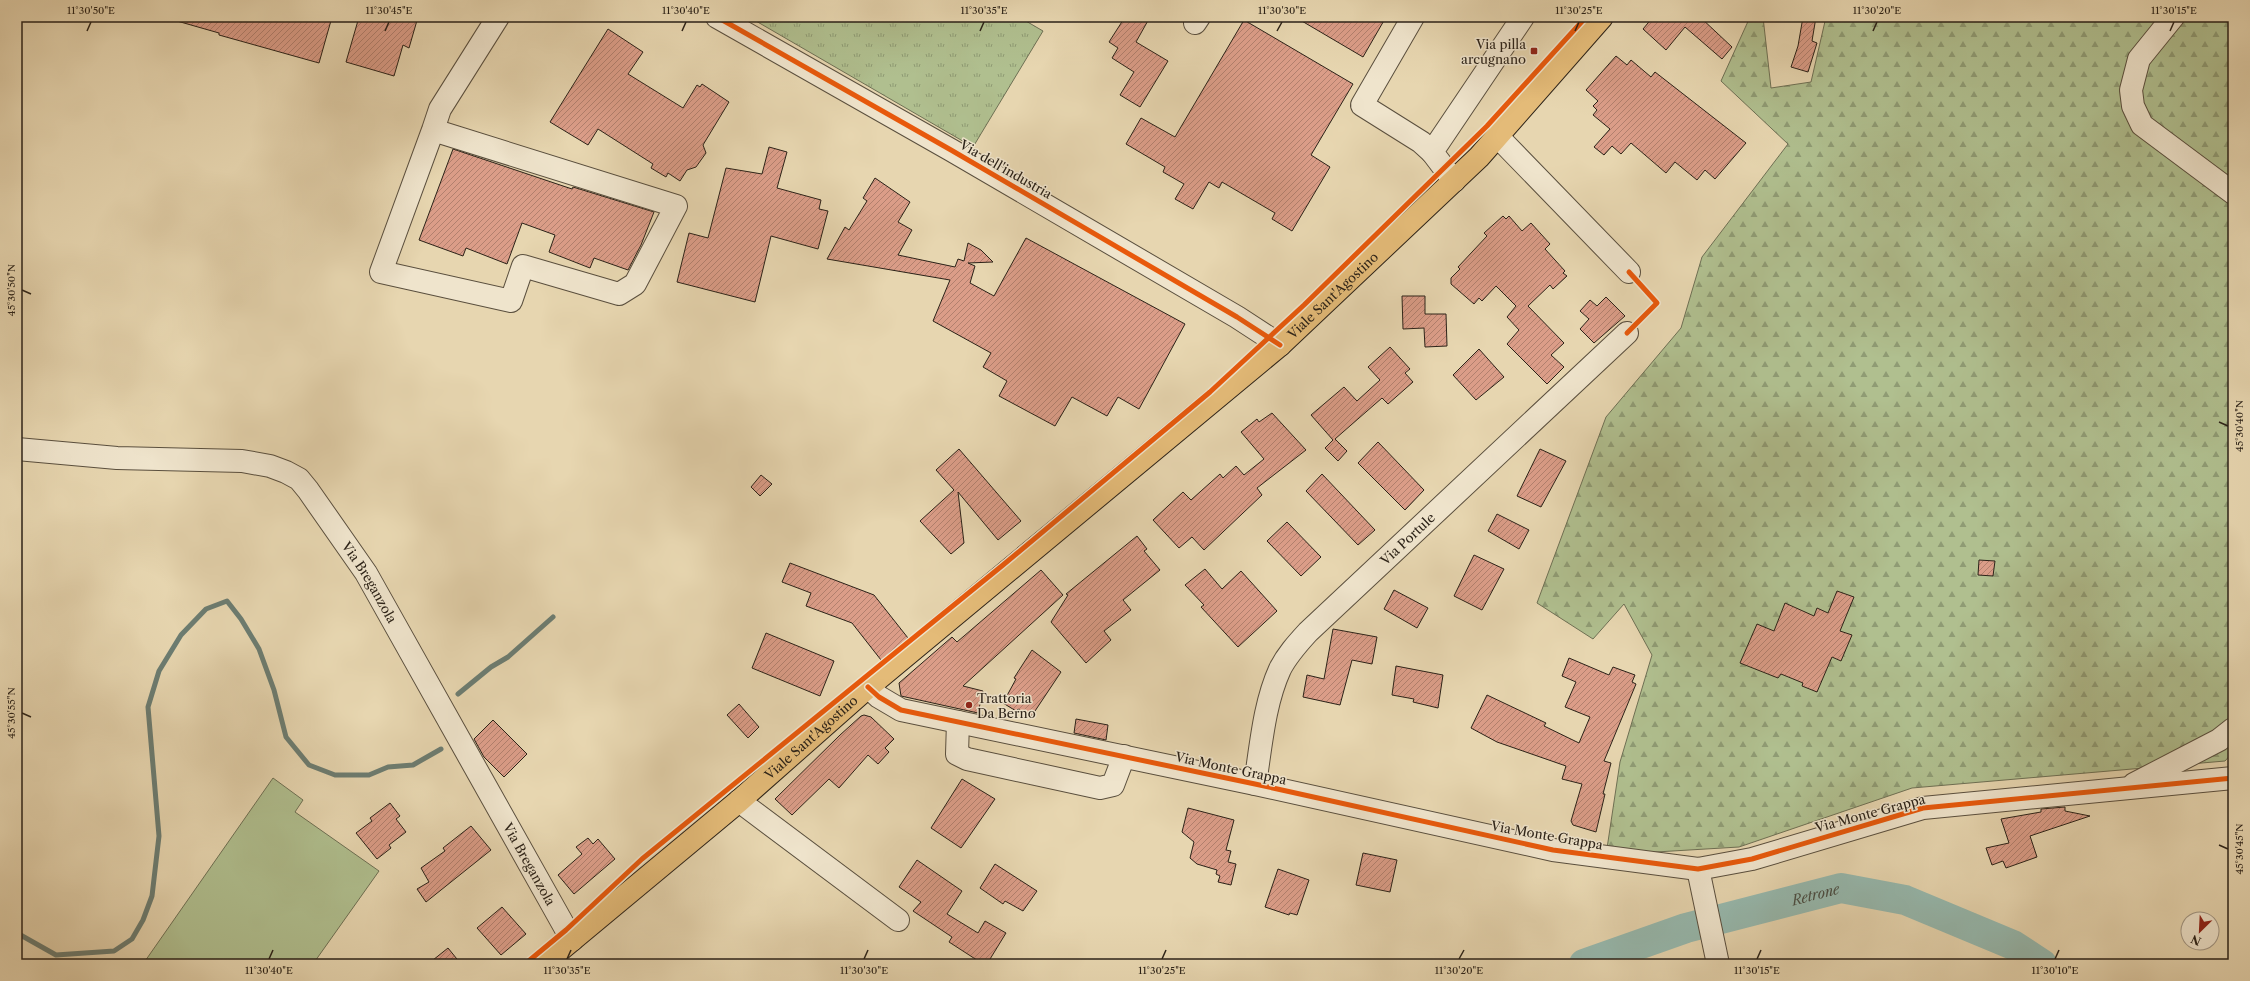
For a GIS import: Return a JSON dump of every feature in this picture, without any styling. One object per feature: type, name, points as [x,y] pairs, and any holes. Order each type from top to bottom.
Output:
[{"type":"main road","name":"Viale Sant'Agostino","points":[[543,964],[739,801],[868,687],[1280,345],[1454,181],[1498,137],[1602,17]]},
{"type":"street","points":[[432,130],[676,206],[635,284],[619,294],[523,266],[511,301],[381,272],[432,130],[440,110],[498,17]]},
{"type":"street","name":"Via dell'industria","points":[[717,17],[958,154],[1237,317],[1280,345]]},
{"type":"street","points":[[1413,17],[1362,105],[1421,142],[1432,152],[1454,181]]},
{"type":"street","points":[[1432,152],[1523,17]]},
{"type":"street","points":[[2173,17],[2139,59],[2131,90],[2133,106],[2142,125],[2233,192]]},
{"type":"street","points":[[1498,137],[1629,272]]},
{"type":"street","name":"Via Portule","points":[[1255,784],[1269,700],[1280,669],[1291,651],[1314,627],[1627,333]]},
{"type":"street","name":"Via Breganzola","points":[[17,449],[117,458],[242,461],[270,466],[299,479],[366,573],[572,940]]},
{"type":"street","name":"Via Monte Grappa","points":[[868,687],[879,697],[901,710],[1255,784],[1553,850],[1698,869],[1752,858],[1922,808],[2233,778]]},
{"type":"street","points":[[958,722],[957,754],[967,759],[1100,788],[1113,785],[1124,756]]},
{"type":"street","points":[[2124,789],[2219,740],[2233,730]]},
{"type":"street","points":[[739,801],[898,920]]},
{"type":"street","points":[[1698,869],[1718,961]]},
{"type":"green space","points":[[749,17],[1019,17],[1043,31],[973,147]]},
{"type":"green space","points":[[1750,17],[1763,17],[1771,88],[1811,82],[1826,17],[2233,17],[2233,752],[2225,761],[1912,788],[1739,847],[1606,855],[1620,762],[1652,655],[1624,604],[1593,639],[1537,603],[1606,417],[1681,328],[1702,257],[1788,144],[1721,81]]},
{"type":"green space","points":[[273,778],[303,800],[295,812],[379,871],[313,964],[143,964]]},
{"type":"building","points":[[177,17],[332,17],[319,63],[219,35],[219,33],[177,21]]},
{"type":"building","points":[[359,17],[418,17],[409,48],[403,45],[394,76],[346,62]]},
{"type":"building","points":[[1125,17],[1150,17],[1136,42],[1168,61],[1140,107],[1120,95],[1134,72],[1112,58],[1118,48],[1109,42]]},
{"type":"building","points":[[1295,17],[1386,17],[1363,57]]},
{"type":"building","points":[[1653,17],[1700,17],[1732,47],[1722,59],[1685,27],[1666,50],[1643,29]]},
{"type":"building","points":[[1803,17],[1816,17],[1812,41],[1817,43],[1808,72],[1791,67],[1798,46]]},
{"type":"building","points":[[1244,20],[1353,84],[1311,155],[1330,167],[1292,231],[1272,219],[1275,213],[1222,182],[1219,188],[1209,182],[1193,209],[1175,199],[1184,184],[1163,172],[1165,167],[1126,144],[1141,118],[1175,137]]},
{"type":"building","points":[[608,29],[643,52],[628,74],[683,108],[697,85],[700,87],[702,84],[729,102],[703,145],[706,153],[696,167],[687,170],[680,181],[668,173],[666,177],[651,168],[653,164],[598,129],[588,145],[550,122]]},
{"type":"building","points":[[1616,56],[1627,65],[1631,60],[1651,77],[1655,72],[1746,143],[1715,179],[1705,170],[1697,180],[1675,162],[1666,173],[1631,143],[1621,154],[1612,146],[1604,155],[1594,147],[1610,129],[1593,115],[1597,110],[1593,106],[1598,101],[1586,90]]},
{"type":"building","points":[[769,147],[787,152],[777,188],[821,200],[819,209],[828,211],[818,249],[771,236],[755,302],[677,282],[689,233],[708,238],[726,168],[762,174]]},
{"type":"building","points":[[453,149],[572,189],[573,187],[654,212],[641,245],[628,270],[594,258],[590,268],[549,252],[555,235],[522,223],[507,264],[466,248],[463,256],[419,240]]},
{"type":"building","points":[[875,178],[910,202],[898,222],[912,230],[898,255],[955,267],[958,259],[964,261],[968,243],[981,250],[993,262],[968,263],[975,266],[970,283],[994,296],[1026,238],[1185,324],[1139,409],[1118,397],[1107,416],[1072,397],[1055,426],[999,396],[1007,381],[983,367],[991,353],[933,321],[950,280],[827,259],[845,227],[849,230],[867,201],[863,198]]},
{"type":"building","points":[[1503,216],[1506,219],[1509,216],[1522,231],[1531,223],[1550,244],[1545,249],[1565,271],[1563,273],[1567,276],[1553,289],[1550,285],[1528,306],[1564,343],[1551,355],[1564,367],[1547,384],[1507,344],[1519,330],[1507,317],[1516,306],[1496,286],[1482,301],[1479,298],[1474,304],[1451,284],[1451,278],[1460,269],[1458,267],[1487,236],[1484,233]]},
{"type":"building","points":[[1402,296],[1425,296],[1425,314],[1446,314],[1447,346],[1425,347],[1424,328],[1403,329]]},
{"type":"building","points":[[1606,297],[1625,316],[1594,343],[1580,329],[1589,319],[1580,311],[1590,300],[1597,306]]},
{"type":"building","points":[[1390,347],[1410,369],[1405,373],[1413,382],[1388,404],[1382,398],[1335,439],[1347,451],[1338,461],[1325,448],[1333,440],[1311,415],[1344,387],[1357,401],[1380,380],[1368,367]]},
{"type":"building","points":[[1479,349],[1504,377],[1476,400],[1453,375]]},
{"type":"building","points":[[1272,413],[1306,450],[1257,488],[1262,495],[1204,550],[1192,537],[1179,548],[1153,520],[1183,492],[1191,500],[1220,474],[1223,478],[1236,466],[1244,475],[1264,459],[1241,432],[1257,419],[1259,422]]},
{"type":"building","points":[[1378,442],[1424,490],[1405,510],[1358,463]]},
{"type":"building","points":[[959,449],[1021,521],[998,540],[958,492],[964,543],[951,554],[920,521],[954,490],[936,470]]},
{"type":"building","points":[[1540,449],[1566,461],[1541,507],[1517,496]]},
{"type":"building","points":[[1322,474],[1375,530],[1358,545],[1306,491]]},
{"type":"building","points":[[761,475],[772,484],[760,496],[751,487]]},
{"type":"building","points":[[1497,514],[1529,530],[1519,549],[1488,531]]},
{"type":"building","points":[[1287,522],[1321,557],[1301,576],[1267,541]]},
{"type":"building","points":[[1137,536],[1147,549],[1144,551],[1160,570],[1123,600],[1131,610],[1104,631],[1111,640],[1086,663],[1051,622],[1068,595],[1066,594]]},
{"type":"building","points":[[1474,555],[1504,569],[1482,610],[1454,596]]},
{"type":"building","points":[[1979,560],[1995,561],[1993,576],[1978,575]]},
{"type":"building","points":[[790,563],[874,595],[908,638],[881,660],[852,623],[806,606],[811,593],[782,582]]},
{"type":"building","points":[[1205,569],[1222,589],[1241,571],[1277,611],[1238,647],[1201,607],[1204,605],[1185,585]]},
{"type":"building","points":[[1041,570],[1063,595],[963,686],[983,691],[978,713],[901,696],[899,683],[952,637],[957,642]]},
{"type":"building","points":[[1394,590],[1428,608],[1417,628],[1384,609]]},
{"type":"building","points":[[1837,591],[1854,597],[1840,631],[1852,635],[1841,661],[1832,657],[1817,692],[1802,686],[1803,683],[1781,674],[1778,678],[1740,663],[1757,624],[1774,631],[1785,603],[1814,616],[1817,608],[1828,613]]},
{"type":"building","points":[[1333,629],[1377,637],[1372,664],[1352,660],[1340,705],[1303,697],[1307,675],[1324,679]]},
{"type":"building","points":[[766,633],[834,661],[820,696],[752,668]]},
{"type":"building","points":[[1032,650],[1061,672],[1031,717],[1018,709],[1016,711],[1003,703],[1016,679],[1014,678]]},
{"type":"building","points":[[1569,658],[1609,675],[1613,667],[1635,675],[1632,682],[1636,684],[1604,761],[1611,763],[1603,794],[1605,794],[1596,832],[1573,825],[1571,821],[1582,784],[1562,779],[1566,766],[1497,742],[1471,728],[1487,695],[1546,723],[1544,726],[1579,743],[1590,717],[1565,707],[1576,682],[1562,676]]},
{"type":"building","points":[[1396,666],[1443,675],[1438,708],[1413,702],[1414,699],[1392,695]]},
{"type":"building","points":[[739,704],[759,727],[748,738],[727,715]]},
{"type":"building","points":[[864,715],[871,717],[894,739],[885,748],[889,752],[878,764],[868,755],[839,788],[829,779],[792,815],[775,799],[840,735]]},
{"type":"building","points":[[1076,719],[1108,725],[1106,740],[1074,733]]},
{"type":"building","points":[[493,720],[527,754],[504,777],[484,757],[474,739]]},
{"type":"building","points":[[962,779],[995,799],[961,848],[931,828]]},
{"type":"building","points":[[390,803],[400,816],[396,819],[406,832],[389,845],[391,848],[377,859],[356,833],[372,821],[370,818]]},
{"type":"building","points":[[2065,807],[2065,811],[2090,816],[2030,836],[2037,857],[2006,868],[2003,861],[1992,865],[1986,848],[2009,843],[2001,819],[2041,812],[2041,809]]},
{"type":"building","points":[[1188,808],[1234,820],[1226,850],[1231,851],[1228,862],[1236,864],[1231,885],[1218,882],[1220,876],[1216,874],[1217,870],[1197,864],[1190,858],[1194,842],[1182,832]]},
{"type":"building","points":[[471,826],[491,850],[426,902],[417,889],[429,882],[421,868],[445,851],[443,848]]},
{"type":"building","points":[[588,838],[593,844],[598,839],[615,859],[574,894],[558,875],[582,854],[576,847]]},
{"type":"building","points":[[1363,853],[1397,860],[1390,892],[1356,885]]},
{"type":"building","points":[[917,860],[962,891],[947,914],[978,933],[985,921],[1006,933],[987,964],[983,964],[949,942],[952,937],[913,911],[921,902],[899,887]]},
{"type":"building","points":[[995,864],[1037,891],[1023,911],[1005,901],[1003,904],[980,888]]},
{"type":"building","points":[[1278,869],[1309,880],[1297,915],[1290,913],[1289,915],[1265,907]]},
{"type":"building","points":[[502,907],[526,934],[501,955],[477,928]]},
{"type":"building","points":[[448,948],[461,964],[428,964]]},
{"type":"waterway","points":[[17,933],[56,955],[114,951],[132,939],[143,920],[152,896],[159,836],[148,707],[159,671],[181,635],[206,609],[227,601],[241,619],[259,649],[274,690],[286,737],[309,765],[335,775],[369,775],[388,767],[413,765],[441,749]]},
{"type":"waterway","points":[[458,694],[491,667],[508,657],[553,617]]},
{"type":"waterway","name":"Retrone","points":[[1584,964],[1686,928],[1841,888],[1905,900],[2013,945],[2042,964]]},
{"type":"cycle path","points":[[717,17],[951,150],[1237,317],[1280,345]]},
{"type":"cycle path","points":[[525,964],[566,930],[642,859],[1003,565],[1210,392],[1304,305],[1487,126],[1586,17]]},
{"type":"cycle path","points":[[1627,333],[1657,303],[1629,272]]},
{"type":"cycle path","points":[[868,687],[879,697],[901,710],[1255,784],[1553,850],[1698,869],[1752,859],[1923,808],[2233,778]]},
{"type":"place","name":"Via pilla arcugnano","points":[[1534,51]]},
{"type":"place","name":"Trattoria Da Berno","points":[[969,705]]}]
